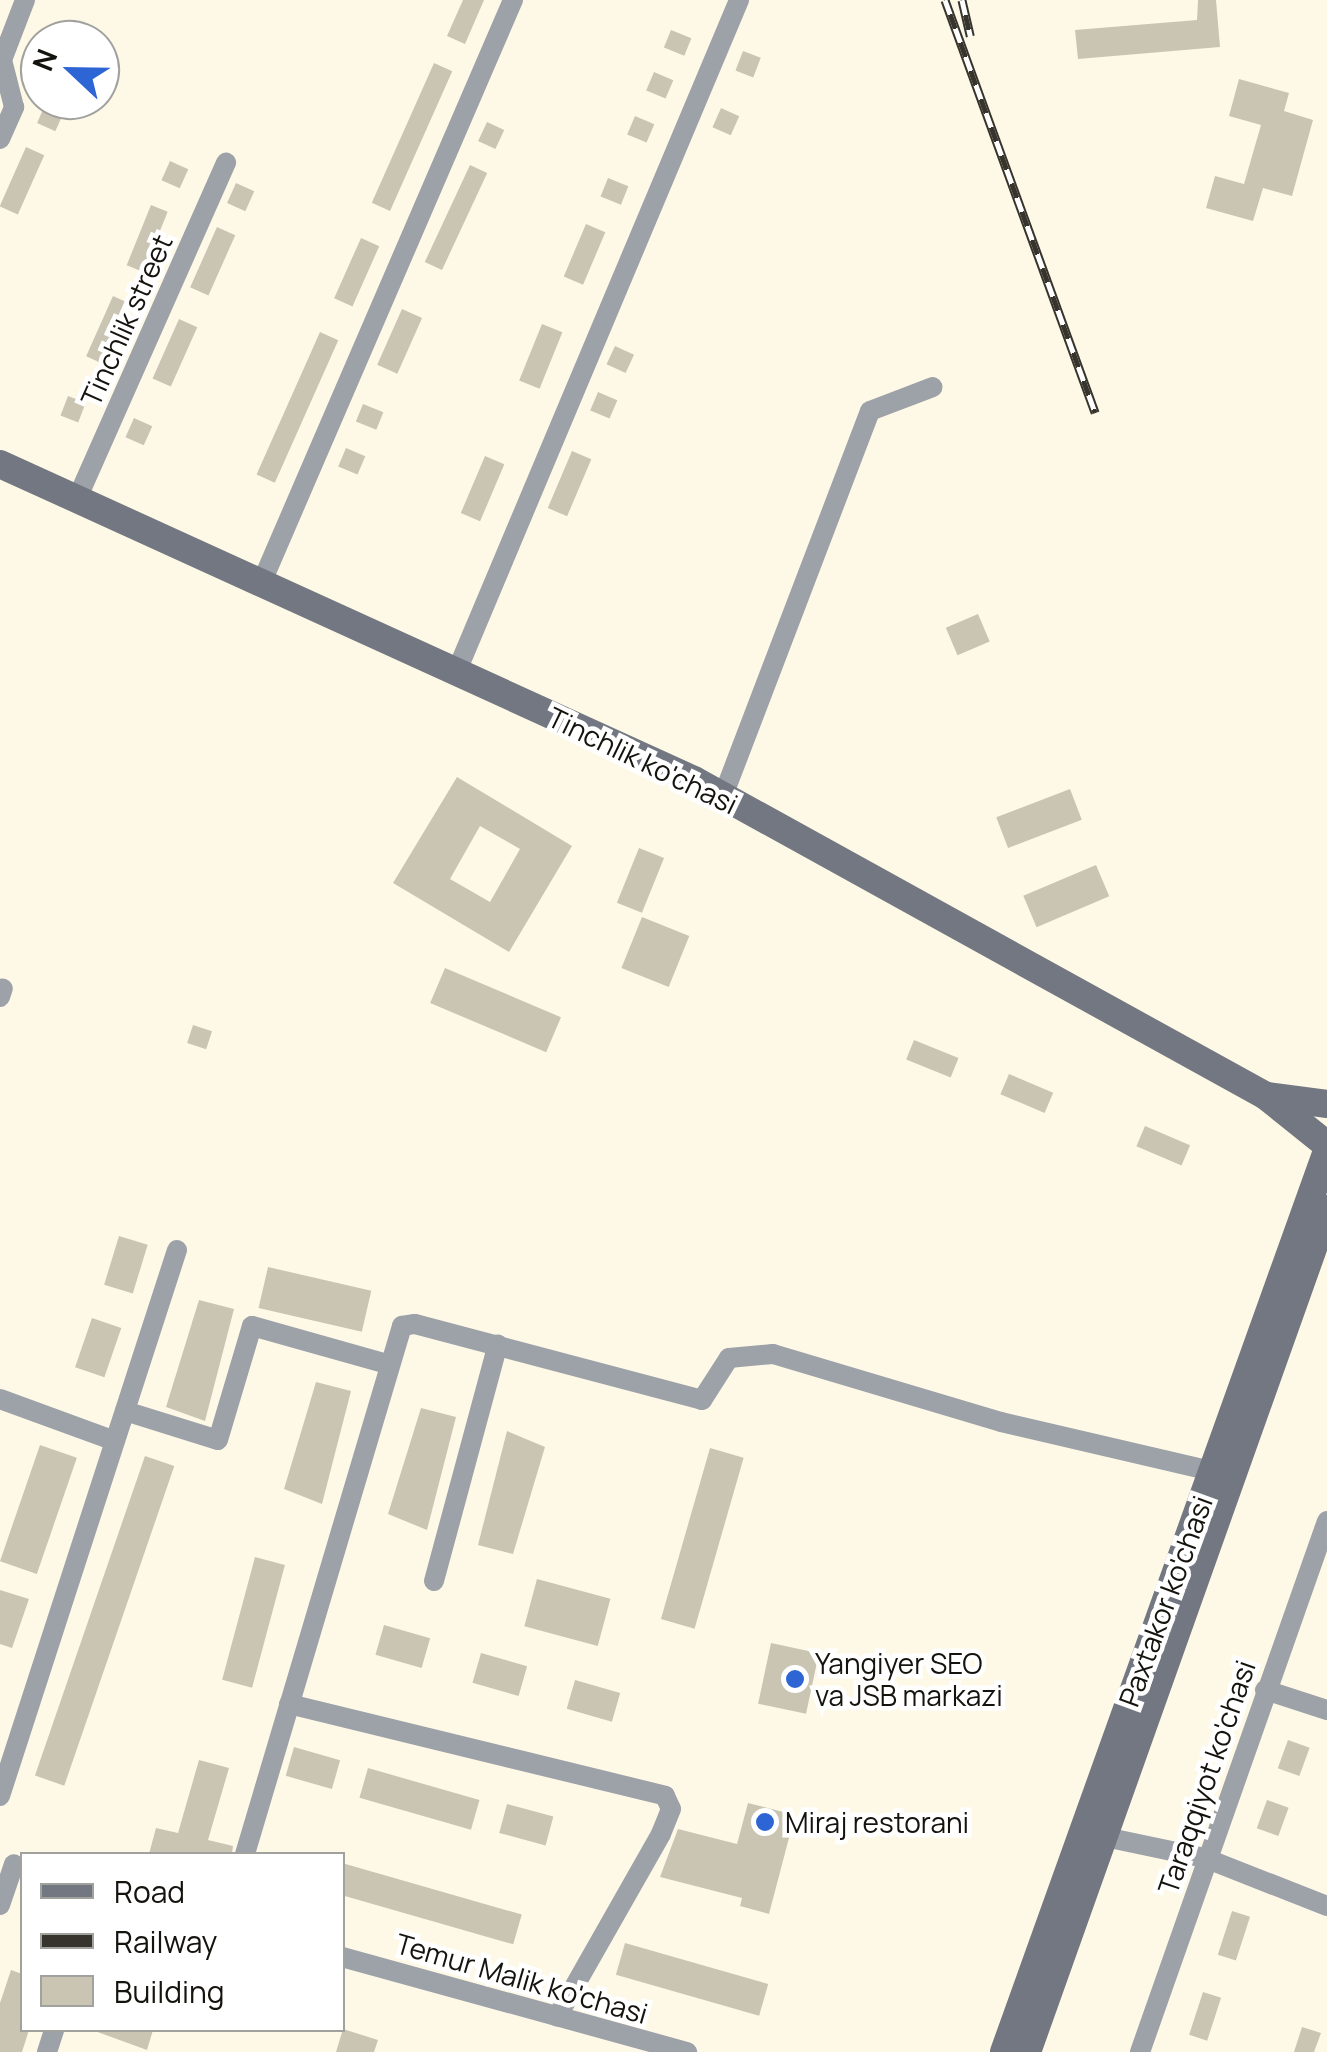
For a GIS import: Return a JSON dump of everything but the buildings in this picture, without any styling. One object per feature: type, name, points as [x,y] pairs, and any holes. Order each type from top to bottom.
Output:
[{"type":"main road","name":"Tinchlik ko'chasi","points":[[0,464],[723,796],[1266,1096],[1327,1148]]},
{"type":"main road","name":"Tinchlik ko'chasi","points":[[1266,1096],[1327,1104]]},
{"type":"main road","name":"Paxtakor ko'chasi","points":[[1004,2052],[1327,1148]]},
{"type":"main road","name":"Paxtakor ko'chasi","points":[[1027,2052],[1327,1210]]},
{"type":"street","points":[[0,138],[14,106],[2,60],[25,0]]},
{"type":"street","points":[[261,584],[512,0]]},
{"type":"street","points":[[456,673],[739,0]]},
{"type":"street","name":"Tinchlik street","points":[[77,499],[226,162]]},
{"type":"street","points":[[723,796],[870,411],[933,387]]},
{"type":"street","points":[[0,1796],[177,1250]]},
{"type":"street","points":[[247,1852],[387,1364],[402,1326],[415,1324],[498,1344],[702,1400],[729,1358],[773,1354],[1000,1422],[1211,1471]]},
{"type":"street","points":[[125,1411],[218,1440],[252,1326],[387,1364]]},
{"type":"street","points":[[434,1581],[498,1344]]},
{"type":"street","points":[[0,1399],[115,1442]]},
{"type":"street","name":"Taraqqiyot ko'chasi","points":[[1140,2052],[1205,1858],[1327,1521]]},
{"type":"street","points":[[1265,1690],[1327,1710]]},
{"type":"street","points":[[289,1704],[665,1796],[670,1808],[661,1834],[557,2017]]},
{"type":"street","points":[[1105,1838],[1205,1858],[1327,1906]]},
{"type":"street","points":[[0,1905],[12,1863]]},
{"type":"street","name":"Temur Malik ko'chasi","points":[[345,1957],[687,2052]]},
{"type":"railway","points":[[945,0],[1095,413]]},
{"type":"railway","points":[[962,0],[970,36]]},
{"type":"place","name":"Yangiyer SEO va JSB markazi","points":[[795,1679]]},
{"type":"place","name":"Miraj restorani","points":[[765,1822]]}]
